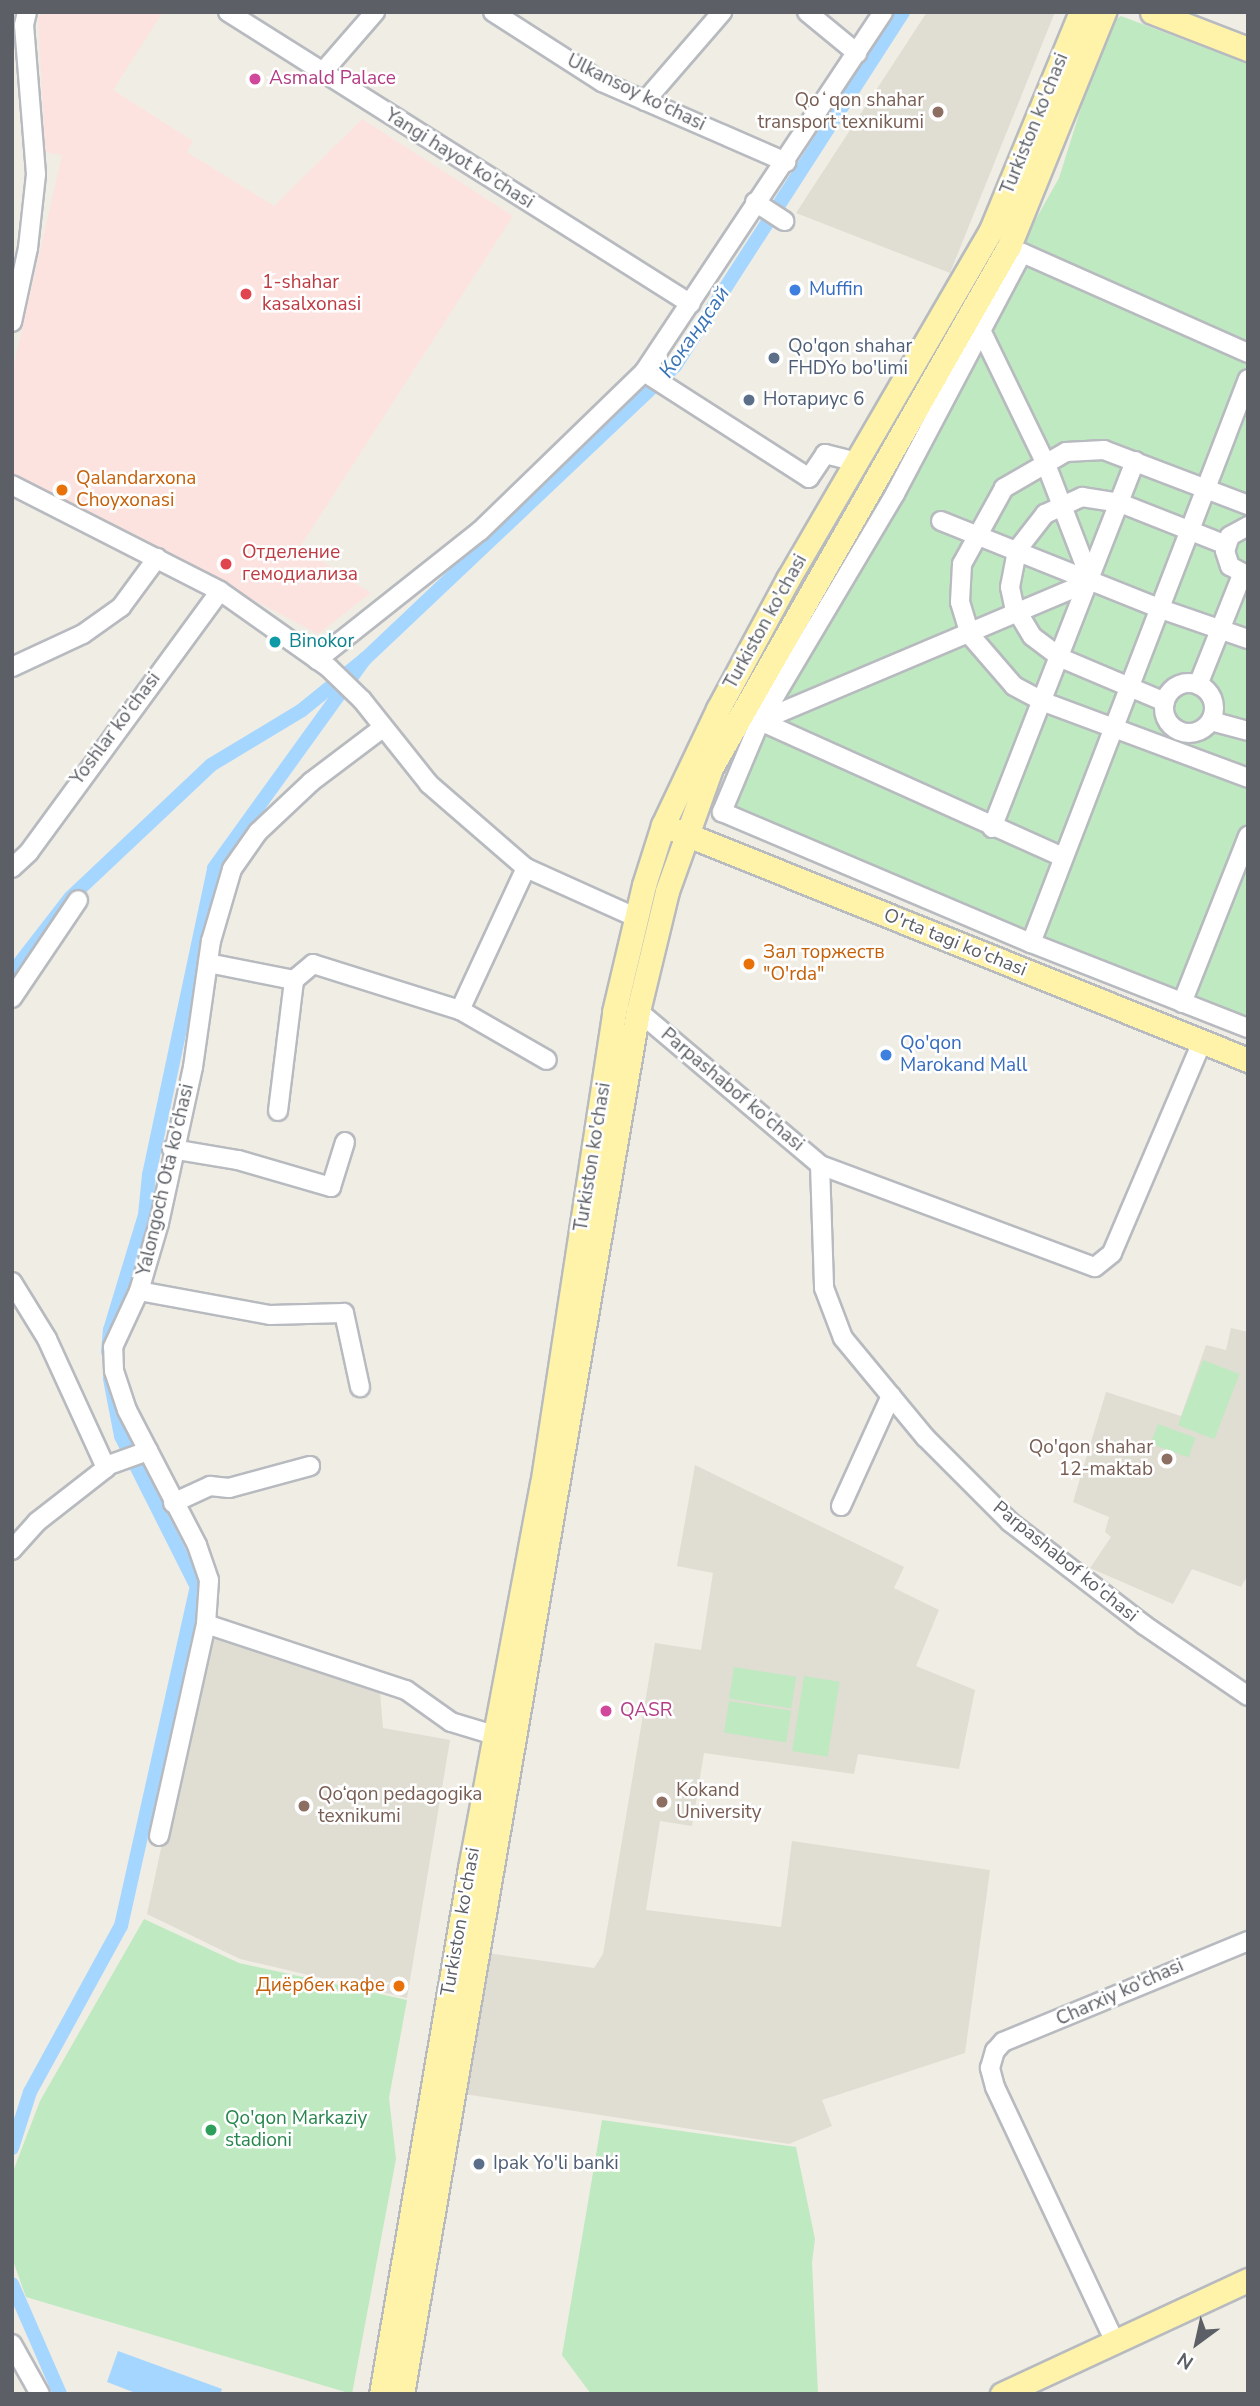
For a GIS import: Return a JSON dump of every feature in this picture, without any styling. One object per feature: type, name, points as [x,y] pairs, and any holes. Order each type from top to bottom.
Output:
[{"type":"main road","name":"Turkiston ko'chasi","points":[[381,2394],[444,2014],[542,1485],[614,1012],[635,917],[663,825],[725,697],[856,462],[991,230],[1081,12]]},
{"type":"main road","name":"Turkiston ko'chasi","points":[[402,2394],[638,1011],[667,891],[685,834],[711,768],[1009,246],[1104,12]]},
{"type":"main road","points":[[1152,12],[1248,49]]},
{"type":"main road","name":"O'rta tagi ko'chasi","points":[[663,825],[1248,1060]]},
{"type":"main road","points":[[1002,2394],[1248,2280]]},
{"type":"street","name":"Yangi hayot ko'chasi","points":[[228,12],[691,304]]},
{"type":"street","points":[[322,73],[375,12]]},
{"type":"street","name":"Ulkansoy ko'chasi","points":[[493,12],[546,49],[645,101],[786,162]]},
{"type":"street","points":[[645,101],[722,12]]},
{"type":"street","points":[[807,12],[857,53]]},
{"type":"street","points":[[323,664],[480,531],[644,372],[691,304],[755,202],[786,162],[883,12]]},
{"type":"street","points":[[12,322],[17,277],[36,174],[19,48],[22,17]]},
{"type":"street","points":[[755,202],[784,221]]},
{"type":"street","points":[[1248,353],[1022,253],[982,332],[849,575],[760,721],[723,800],[722,812],[727,817],[1031,943],[1248,1028]]},
{"type":"street","points":[[982,332],[1045,462],[1091,581]]},
{"type":"street","points":[[644,372],[809,478],[824,454],[856,462]]},
{"type":"street","points":[[1031,943],[1248,379]]},
{"type":"street","points":[[1248,505],[1104,450],[1066,452],[1004,488],[974,536],[962,564],[960,602],[970,635],[1014,686],[1044,702],[1248,778]]},
{"type":"street","points":[[992,828],[1044,702],[1135,461]]},
{"type":"street","points":[[12,485],[220,591],[323,664],[362,700],[380,729],[429,784],[526,868],[635,917]]},
{"type":"street","points":[[1165,702],[1061,658],[1032,636],[1019,614],[1010,587],[1017,550],[1028,531],[1060,506],[1082,497],[1120,503],[1226,545]]},
{"type":"street","points":[[941,521],[1158,608],[1248,639]]},
{"type":"street","points":[[1198,685],[1245,576],[1230,566],[1226,545],[1236,530],[1248,526]]},
{"type":"street","points":[[12,667],[83,634],[121,607],[157,558]]},
{"type":"street","points":[[760,721],[970,635],[1091,581]]},
{"type":"street","name":"Yoshlar ko'chasi","points":[[12,867],[29,852],[220,591]]},
{"type":"street","points":[[1198,685],[1211,696],[1211,721],[1198,732],[1181,733],[1168,723],[1165,702],[1174,688],[1198,685]]},
{"type":"street","points":[[760,721],[992,828],[1063,857]]},
{"type":"street","points":[[1211,721],[1248,731]]},
{"type":"street","name":"Yalongoch Ota ko'chasi","points":[[159,1836],[205,1625],[209,1580],[197,1545],[145,1452],[114,1371],[113,1347],[139,1291],[159,1223],[193,1067],[208,963],[232,869],[258,832],[311,782],[380,729]]},
{"type":"street","points":[[1182,1003],[1248,836]]},
{"type":"street","points":[[460,1010],[526,868]]},
{"type":"street","points":[[12,998],[78,900]]},
{"type":"street","points":[[208,963],[295,981]]},
{"type":"street","points":[[278,1111],[295,981],[313,964],[460,1010],[547,1060]]},
{"type":"street","name":"Parpashabof ko'chasi","points":[[638,1011],[820,1165],[824,1288],[843,1338],[925,1437],[1010,1521],[1144,1625],[1248,1696]]},
{"type":"street","points":[[820,1165],[1095,1267],[1112,1253],[1202,1042]]},
{"type":"street","points":[[173,1149],[238,1160],[331,1187],[345,1142]]},
{"type":"street","points":[[12,1282],[47,1339],[111,1463]]},
{"type":"street","points":[[139,1291],[270,1315],[344,1313],[360,1387]]},
{"type":"street","points":[[841,1506],[891,1396]]},
{"type":"street","points":[[12,1550],[37,1522],[111,1463],[145,1452]]},
{"type":"street","points":[[173,1503],[209,1486],[229,1488],[310,1466]]},
{"type":"street","points":[[205,1625],[406,1690],[451,1722],[497,1737]]},
{"type":"street","name":"Charxiy ko'chasi","points":[[1115,2342],[995,2087],[990,2067],[995,2051],[1003,2042],[1248,1941]]},
{"type":"street","points":[[12,2344],[40,2394]]},
{"type":"shaded area","name":"1-shahar kasalxonasi","points":[[49,12],[163,12],[113,90],[193,141],[187,152],[274,206],[362,119],[513,216],[300,547],[371,593],[318,634],[12,473],[12,373],[62,155],[45,152],[38,16]]},
{"type":"shaded area","name":"Qoʻqon shahar transport texnikumi","points":[[927,12],[1055,12],[950,273],[796,213]]},
{"type":"shaded area","name":"Qo'qon shahar 12-maktab","points":[[1231,1328],[1248,1332],[1248,1575],[1241,1587],[1192,1569],[1173,1604],[1090,1568],[1111,1537],[1105,1532],[1109,1517],[1073,1502],[1106,1392],[1181,1416],[1206,1345],[1226,1350]]},
{"type":"shaded area","name":"Kokand University","points":[[695,1465],[904,1567],[894,1588],[939,1610],[916,1666],[975,1690],[959,1769],[858,1754],[854,1774],[704,1753],[692,1826],[660,1821],[646,1910],[781,1927],[792,1841],[990,1870],[965,2053],[822,2100],[832,2126],[789,2144],[464,2094],[487,1953],[594,1968],[603,1954],[655,1643],[701,1650],[713,1573],[677,1566]]},
{"type":"shaded area","name":"Qo‘qon pedagogika texnikumi","points":[[207,1633],[380,1692],[383,1728],[450,1740],[407,1998],[240,1959],[147,1914]]},
{"type":"green space","points":[[1121,16],[1248,64],[1248,1035],[716,816],[717,799],[739,752],[893,490],[915,433],[1059,178],[1102,41],[1110,24]]},
{"type":"green space","points":[[1203,1360],[1239,1374],[1214,1439],[1178,1425]]},
{"type":"green space","points":[[1158,1424],[1196,1438],[1188,1457],[1151,1444]]},
{"type":"green space","points":[[734,1667],[796,1677],[791,1708],[729,1699]]},
{"type":"green space","points":[[804,1676],[840,1682],[828,1757],[792,1751]]},
{"type":"green space","points":[[729,1701],[791,1711],[786,1742],[724,1733]]},
{"type":"green space","name":"Qo'qon Markaziy stadioni","points":[[144,1919],[239,1963],[407,2000],[389,2098],[396,2159],[352,2394],[26,2297],[12,2258],[12,2174],[40,2101]]},
{"type":"green space","points":[[602,2120],[796,2147],[815,2239],[812,2262],[818,2394],[591,2394],[562,2355]]},
{"type":"water","points":[[118,2351],[222,2389],[220,2394],[138,2394],[107,2382]]},
{"type":"waterway","name":"Кокандсай","points":[[12,973],[71,897],[211,765],[302,710],[365,659],[675,366],[903,12]]},
{"type":"waterway","points":[[108,1352],[110,1330],[145,1215],[149,1175],[214,868],[365,659]]},
{"type":"waterway","points":[[12,2148],[30,2092],[121,1926],[197,1587],[121,1436],[110,1379]]},
{"type":"waterway","points":[[12,2284],[60,2394]]},
{"type":"place","name":"Asmald Palace","points":[[255,79]]},
{"type":"place","name":"Qoʻqon shahar transport texnikumi","points":[[938,112]]},
{"type":"place","name":"Muffin","points":[[795,290]]},
{"type":"place","name":"1-shahar kasalxonasi","points":[[246,294]]},
{"type":"place","name":"Qo'qon shahar FHDYo bo'limi","points":[[774,358]]},
{"type":"place","name":"Нотариус 6","points":[[749,400]]},
{"type":"place","name":"Qalandarxona Choyxonasi","points":[[62,490]]},
{"type":"place","name":"Отделение гемодиализа","points":[[226,564]]},
{"type":"place","name":"Binokor","points":[[275,642]]},
{"type":"place","name":"Зал торжеств \"O'rda\"","points":[[749,964]]},
{"type":"place","name":"Qo'qon Marokand Mall","points":[[886,1055]]},
{"type":"place","name":"Qo'qon shahar 12-maktab","points":[[1167,1459]]},
{"type":"place","name":"QASR","points":[[606,1711]]},
{"type":"place","name":"Kokand University","points":[[662,1802]]},
{"type":"place","name":"Qo‘qon pedagogika texnikumi","points":[[304,1806]]},
{"type":"place","name":"Диёрбек кафе","points":[[399,1986]]},
{"type":"place","name":"Qo'qon Markaziy stadioni","points":[[211,2130]]},
{"type":"place","name":"Ipak Yo'li banki","points":[[479,2164]]}]
